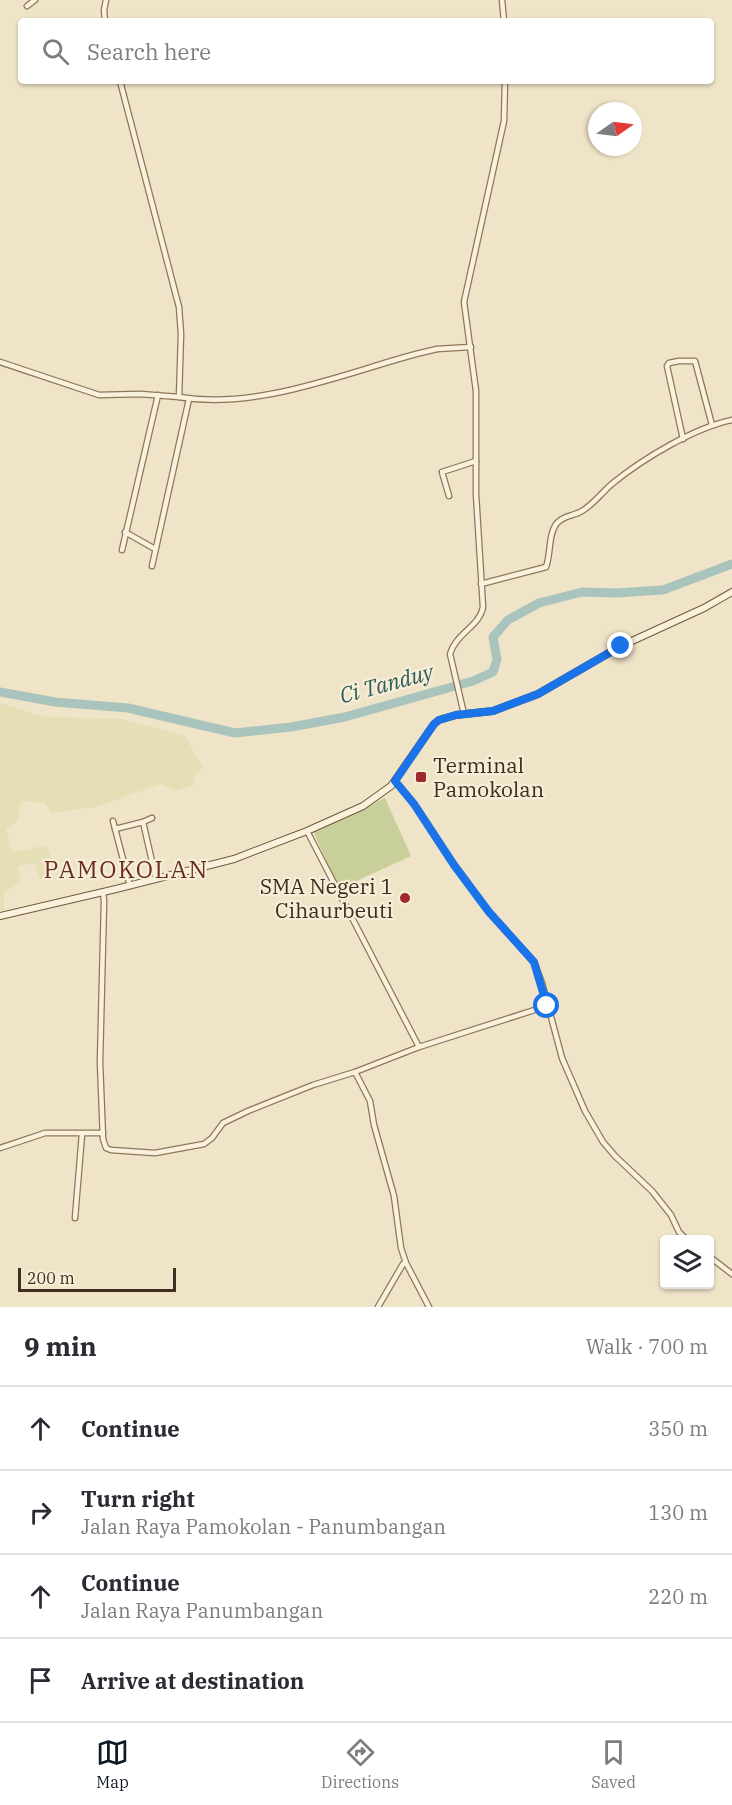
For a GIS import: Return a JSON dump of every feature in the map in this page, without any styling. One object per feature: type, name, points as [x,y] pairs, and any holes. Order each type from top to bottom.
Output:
[{"type":"main road","points":[[0,916],[234,859],[307,831],[363,806],[395,781],[434,724],[448,717],[493,711],[538,694],[621,646],[704,608],[732,592]]},
{"type":"street","points":[[27,6],[35,0]]},
{"type":"street","points":[[105,18],[106,0]]},
{"type":"street","points":[[502,0],[504,18]]},
{"type":"street","points":[[121,84],[180,307],[182,334],[179,397]]},
{"type":"street","points":[[464,714],[450,654],[453,645],[482,612],[476,461],[476,391],[464,302],[504,121],[505,84]]},
{"type":"street","points":[[0,362],[99,395],[236,399],[284,391],[437,349],[471,347]]},
{"type":"street","points":[[683,439],[667,366],[669,363],[695,361],[712,425]]},
{"type":"street","points":[[122,550],[158,395]]},
{"type":"street","points":[[152,566],[189,399]]},
{"type":"street","points":[[481,584],[546,567],[556,524],[564,517],[582,511],[620,478],[683,439],[712,425],[732,420]]},
{"type":"street","points":[[449,496],[442,471],[476,461]]},
{"type":"street","points":[[126,532],[155,549]]},
{"type":"street","points":[[395,781],[414,804],[454,865],[489,912],[534,962],[562,1058],[579,1098],[603,1142],[652,1191],[671,1215],[682,1235]]},
{"type":"street","points":[[115,829],[152,818]]},
{"type":"street","points":[[113,821],[130,886]]},
{"type":"street","points":[[143,822],[156,879]]},
{"type":"street","points":[[307,831],[419,1047]]},
{"type":"street","points":[[103,892],[100,1062],[103,1133],[106,1148],[111,1150],[155,1154],[204,1144],[231,1118],[313,1085],[355,1072],[419,1047],[547,1006]]},
{"type":"street","points":[[355,1072],[370,1101],[394,1196],[401,1248],[406,1263],[429,1307]]},
{"type":"street","points":[[0,1148],[45,1133],[103,1133]]},
{"type":"street","points":[[75,1218],[82,1134]]},
{"type":"street","points":[[714,1260],[732,1274]]},
{"type":"street","points":[[378,1307],[403,1264],[406,1263]]},
{"type":"shaded area","points":[[0,703],[44,717],[122,719],[184,735],[203,767],[194,777],[194,785],[176,791],[161,784],[95,807],[51,813],[45,803],[21,801],[18,821],[6,829],[12,853],[46,845],[55,869],[49,870],[48,878],[39,879],[34,862],[18,867],[21,882],[4,892],[4,910],[0,911]]},
{"type":"green space","points":[[385,798],[411,856],[339,889],[313,831]]},
{"type":"waterway","name":"Ci Tanduy","points":[[0,692],[55,702],[128,708],[235,733],[291,727],[345,717],[473,681],[493,672],[497,659],[493,637],[508,620],[539,603],[582,592],[616,593],[663,590],[732,564]]},
{"type":"place","name":"Terminal Pamokolan","points":[[421,777]]},
{"type":"place","name":"SMA Negeri 1 Cihaurbeuti","points":[[405,898]]},
{"type":"district","name":"PAMOKOLAN","points":[[126,869]]},
{"type":"route","points":[[547,1006],[534,962],[489,912],[454,865],[414,804],[395,781],[439,720],[456,715],[493,711],[538,694],[621,646]]}]
